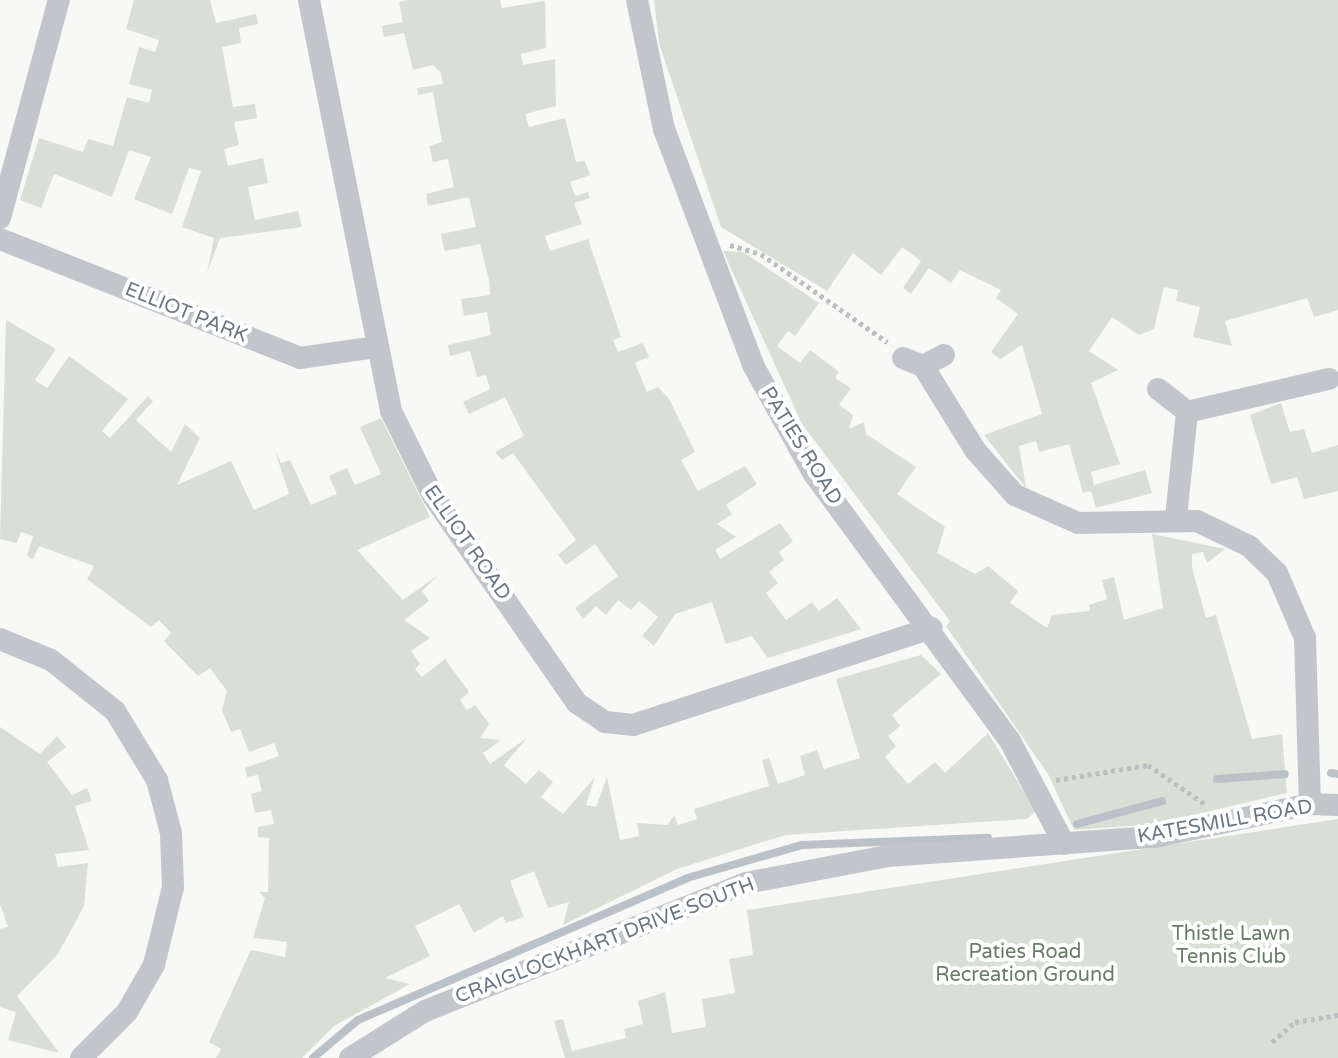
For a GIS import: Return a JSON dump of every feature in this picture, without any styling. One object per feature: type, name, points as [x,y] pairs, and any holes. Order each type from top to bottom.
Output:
[{"type":"street","points":[[0,218],[59,0]]},
{"type":"street","name":"ELLIOT ROAD","points":[[309,0],[375,347],[391,411],[419,475],[592,716],[633,725],[932,628]]},
{"type":"street","name":"PATIES ROAD","points":[[637,0],[664,129],[705,246],[778,415],[837,506],[932,628],[1036,784],[1064,844]]},
{"type":"street","name":"ELLIOT PARK","points":[[0,239],[300,358],[375,347]]},
{"type":"street","points":[[944,355],[913,362],[995,477],[1030,504],[1091,524],[1176,517],[1249,546],[1291,594],[1305,638],[1310,804]]},
{"type":"street","points":[[1187,412],[1329,379]]},
{"type":"street","points":[[1158,389],[1187,412]]},
{"type":"street","points":[[1176,517],[1187,412]]},
{"type":"street","points":[[0,639],[51,660],[115,711],[157,780],[171,833],[173,887],[154,965],[127,1012],[81,1058]]},
{"type":"street","name":"KATESMILL ROAD","points":[[1064,844],[1155,837],[1310,804],[1338,805]]},
{"type":"street","name":"CRAIGLOCKHART DRIVE SOUTH","points":[[350,1058],[425,1011],[746,883],[888,856],[1064,844]]},
{"type":"path","points":[[705,246],[740,245],[761,254],[913,362]]},
{"type":"path","points":[[1036,784],[1148,765],[1229,820]]},
{"type":"path","points":[[1272,1042],[1295,1022],[1338,1015]]},
{"type":"green space","points":[[134,0],[210,0],[216,23],[256,14],[258,24],[239,28],[241,43],[222,47],[233,107],[255,104],[257,118],[234,122],[239,145],[224,149],[228,166],[263,158],[268,183],[248,187],[255,220],[298,211],[302,227],[220,238],[207,273],[214,238],[182,227],[201,171],[189,168],[172,214],[134,199],[151,157],[129,150],[112,197],[54,174],[41,208],[20,200],[39,138],[83,152],[88,139],[113,146],[127,97],[149,103],[152,90],[129,84],[139,47],[155,52],[159,40],[126,29]]},
{"type":"green space","points":[[500,0],[502,8],[545,1],[546,48],[521,54],[523,65],[555,59],[556,106],[525,114],[529,127],[565,118],[576,162],[585,161],[590,175],[570,182],[575,196],[588,192],[590,198],[574,203],[582,224],[545,236],[550,251],[588,239],[621,337],[613,340],[618,352],[643,343],[649,357],[635,363],[647,392],[658,387],[669,399],[695,452],[681,460],[698,491],[745,466],[757,484],[726,505],[732,514],[717,524],[736,537],[715,550],[720,559],[780,523],[793,541],[779,552],[784,560],[769,572],[778,583],[766,593],[786,620],[812,602],[819,611],[837,598],[861,629],[768,658],[752,636],[726,644],[712,602],[675,614],[654,646],[642,636],[658,617],[639,601],[631,610],[618,600],[606,615],[596,606],[583,619],[575,608],[618,576],[595,544],[566,565],[558,555],[576,540],[513,453],[502,460],[495,452],[524,436],[505,397],[469,414],[463,402],[490,389],[486,375],[477,377],[470,351],[450,356],[448,345],[491,335],[487,312],[464,316],[461,299],[490,295],[489,280],[480,244],[445,251],[442,241],[441,234],[476,227],[469,197],[428,206],[426,194],[454,187],[448,159],[433,162],[429,146],[442,142],[433,92],[418,95],[417,88],[443,84],[441,73],[433,65],[413,70],[404,33],[384,37],[382,26],[403,22],[399,2]]},
{"type":"green space","points":[[654,0],[1338,0],[1338,310],[1314,317],[1307,298],[1225,321],[1232,346],[1193,337],[1200,307],[1176,301],[1178,290],[1164,287],[1154,329],[1139,335],[1112,317],[1089,351],[1118,370],[1091,383],[1120,464],[1091,472],[1094,485],[1145,470],[1152,493],[1096,508],[1091,491],[1083,493],[1069,444],[1039,452],[1036,441],[1019,446],[1026,488],[984,435],[1042,414],[1022,345],[1000,359],[991,352],[1018,314],[996,298],[1001,290],[960,270],[951,283],[929,268],[911,294],[903,288],[921,261],[902,247],[881,275],[853,253],[827,291],[721,227],[659,43]]},
{"type":"green space","points":[[723,251],[743,252],[819,303],[795,336],[788,331],[777,346],[800,363],[810,350],[839,372],[835,378],[851,388],[839,405],[853,415],[849,429],[864,422],[866,434],[916,467],[897,494],[945,527],[937,553],[975,574],[988,566],[1018,591],[1010,603],[1047,628],[1052,615],[1090,611],[1089,605],[1107,599],[1102,580],[1114,577],[1124,620],[1163,608],[1152,534],[1225,549],[1207,563],[1203,552],[1192,554],[1192,568],[1206,618],[1216,615],[1252,739],[1282,734],[1287,793],[1155,824],[1074,830],[1048,774],[946,626],[950,621],[802,424]]},
{"type":"green space","points":[[6,320],[56,349],[35,380],[47,388],[69,356],[128,399],[102,431],[110,438],[148,396],[153,401],[136,420],[171,452],[185,424],[200,438],[177,485],[231,461],[254,510],[289,494],[274,448],[281,463],[290,460],[311,505],[337,494],[329,476],[347,468],[355,485],[381,474],[360,427],[381,418],[430,517],[357,550],[403,600],[438,575],[422,591],[429,601],[404,620],[430,638],[411,651],[420,664],[415,669],[422,677],[445,659],[469,692],[460,700],[467,710],[475,705],[489,724],[480,738],[501,740],[483,753],[490,764],[527,738],[504,765],[526,784],[539,770],[553,782],[541,797],[563,814],[595,777],[586,805],[596,807],[607,777],[620,840],[639,836],[637,823],[668,825],[674,815],[678,825],[697,819],[694,809],[769,786],[762,760],[769,758],[778,784],[805,775],[800,756],[817,750],[824,769],[860,758],[836,679],[921,655],[941,674],[892,715],[900,726],[888,736],[896,746],[885,757],[908,784],[935,762],[945,773],[988,733],[1036,811],[1027,819],[785,835],[677,869],[563,925],[569,902],[548,908],[534,871],[510,881],[524,917],[506,923],[503,916],[474,933],[459,904],[415,926],[430,956],[385,978],[410,984],[334,1026],[302,1058],[216,1058],[221,1049],[209,1042],[251,950],[285,957],[287,942],[253,938],[265,898],[259,892],[268,892],[269,838],[258,837],[258,827],[274,824],[271,810],[255,813],[251,794],[262,791],[258,775],[247,777],[245,768],[279,756],[274,743],[249,752],[240,729],[231,732],[222,710],[227,691],[210,668],[198,676],[164,641],[171,633],[159,620],[151,627],[87,579],[94,566],[39,546],[33,559],[27,556],[33,536],[21,532],[17,543],[0,539]]},
{"type":"green space","points":[[1281,403],[1290,432],[1304,429],[1312,453],[1338,445],[1338,491],[1304,499],[1297,477],[1271,484],[1250,415]]},
{"type":"green space","points":[[0,727],[40,754],[57,736],[66,747],[47,762],[72,795],[87,788],[92,801],[75,806],[89,850],[55,854],[58,867],[88,863],[84,906],[58,954],[17,996],[59,1053],[8,1040],[16,1012],[0,1007],[0,929],[8,927],[0,904]]},
{"type":"green space","points":[[1338,819],[1338,1058],[565,1058],[554,1021],[563,1019],[572,1051],[626,1038],[624,1029],[643,1024],[638,1001],[665,992],[672,1033],[706,1027],[702,999],[735,993],[729,959],[753,955],[747,910]]},
{"type":"waterway","points":[[1331,773],[1338,774]]},
{"type":"waterway","points":[[1217,779],[1285,774]]},
{"type":"waterway","points":[[1077,824],[1162,801]]},
{"type":"waterway","points":[[313,1058],[358,1020],[687,878],[802,845],[988,838]]},
{"type":"park label","name":"Thistle Lawn Tennis Club","points":[[1231,946]]},
{"type":"park label","name":"Paties Road Recreation Ground","points":[[1025,964]]}]
